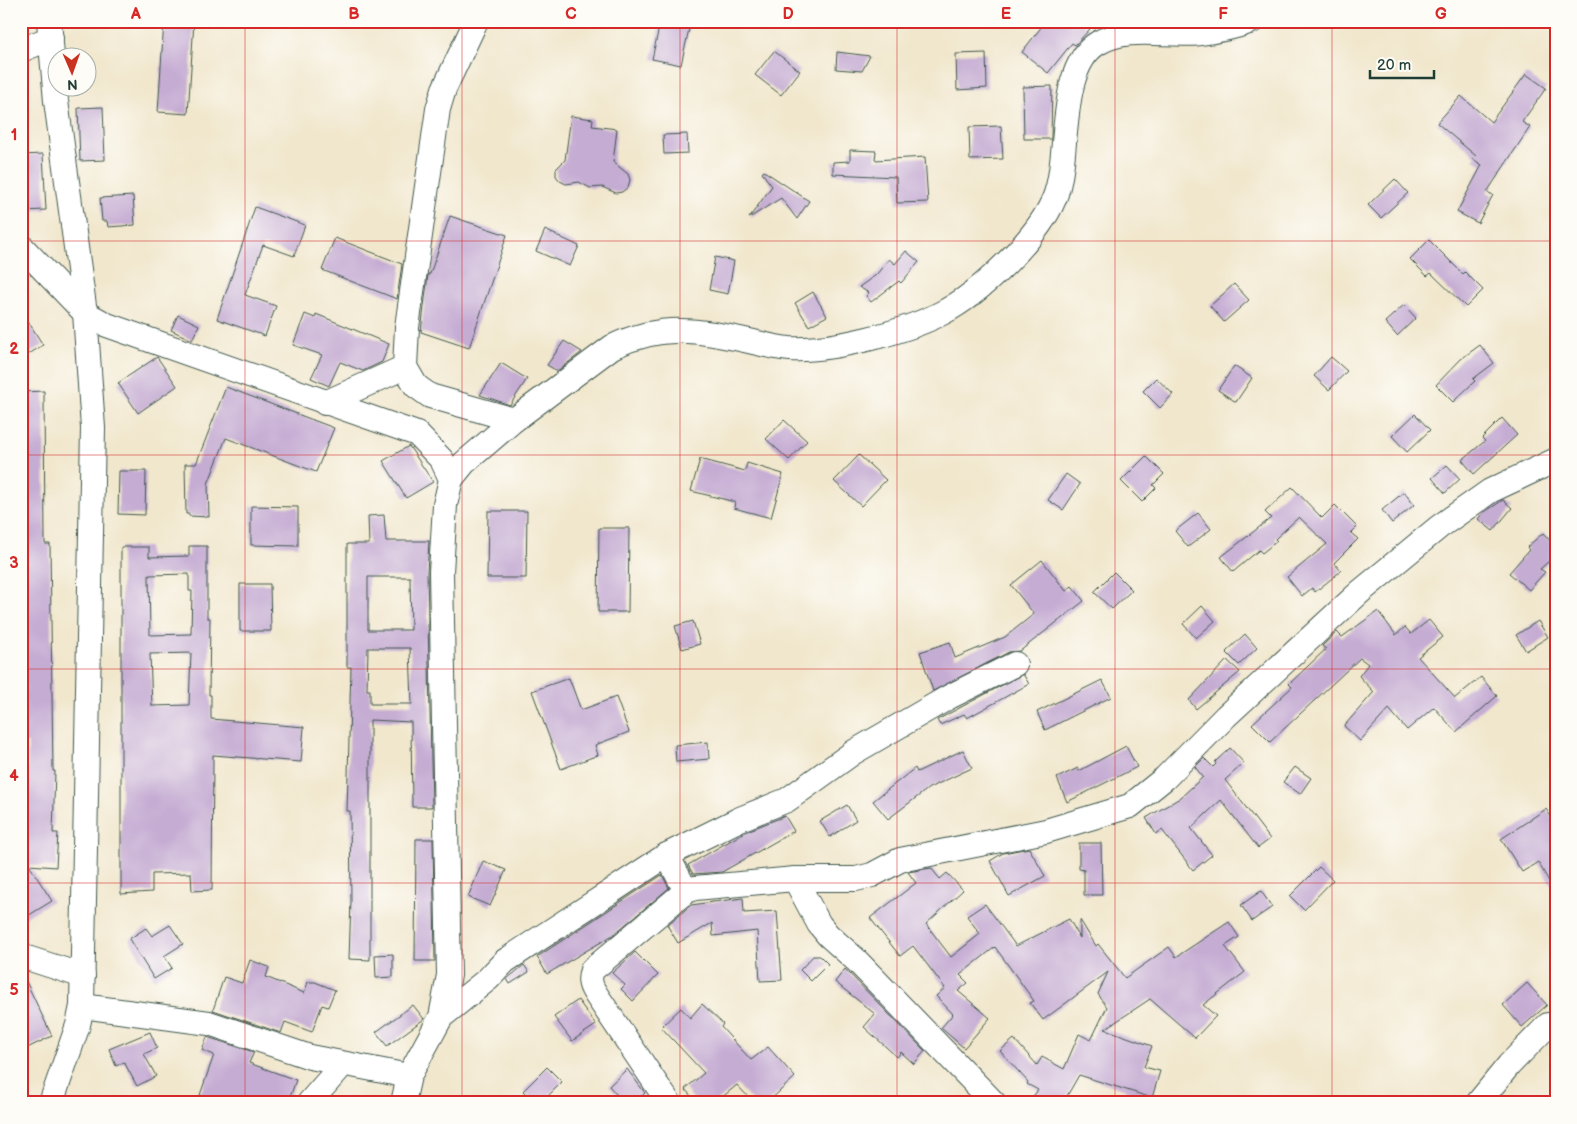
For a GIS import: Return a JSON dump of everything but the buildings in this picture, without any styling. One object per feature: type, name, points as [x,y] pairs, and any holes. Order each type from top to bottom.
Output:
[{"type":"street","points":[[476,21],[444,89],[438,109],[407,327],[405,367],[416,386],[430,396],[514,420]]},
{"type":"street","points":[[403,1103],[409,1076],[441,1017],[450,976],[441,572],[446,505],[451,479],[464,463],[514,420],[612,347],[630,338],[655,331],[703,331],[788,349],[821,348],[886,333],[940,314],[967,300],[1016,252],[1047,214],[1055,198],[1059,180],[1069,99],[1074,77],[1085,56],[1097,43],[1114,36],[1138,33],[1199,33],[1252,21]]},
{"type":"street","points":[[21,50],[50,30],[56,102],[85,313],[93,428],[82,1006],[78,1025],[51,1103]]},
{"type":"street","points":[[21,246],[85,313],[107,325],[325,403],[418,434],[442,460],[451,479]]},
{"type":"street","points":[[325,403],[405,367]]},
{"type":"street","points":[[669,1103],[597,996],[589,977],[592,970],[686,891],[705,887],[794,879],[856,879],[872,874],[900,860],[1046,831],[1130,806],[1159,783],[1226,716],[1360,592],[1439,527],[1490,491],[1556,460]]},
{"type":"street","points":[[441,1017],[488,980],[505,961],[667,855],[740,819],[787,800],[854,752],[949,697],[1015,664]]},
{"type":"street","points":[[667,855],[686,891]]},
{"type":"street","points":[[794,879],[819,924],[828,935],[856,960],[994,1103]]},
{"type":"street","points":[[21,956],[83,976]]},
{"type":"street","points":[[82,1006],[208,1023],[310,1057],[409,1076]]},
{"type":"street","points":[[1478,1103],[1509,1065],[1548,1025]]},
{"type":"street","points":[[310,1103],[343,1064]]}]
